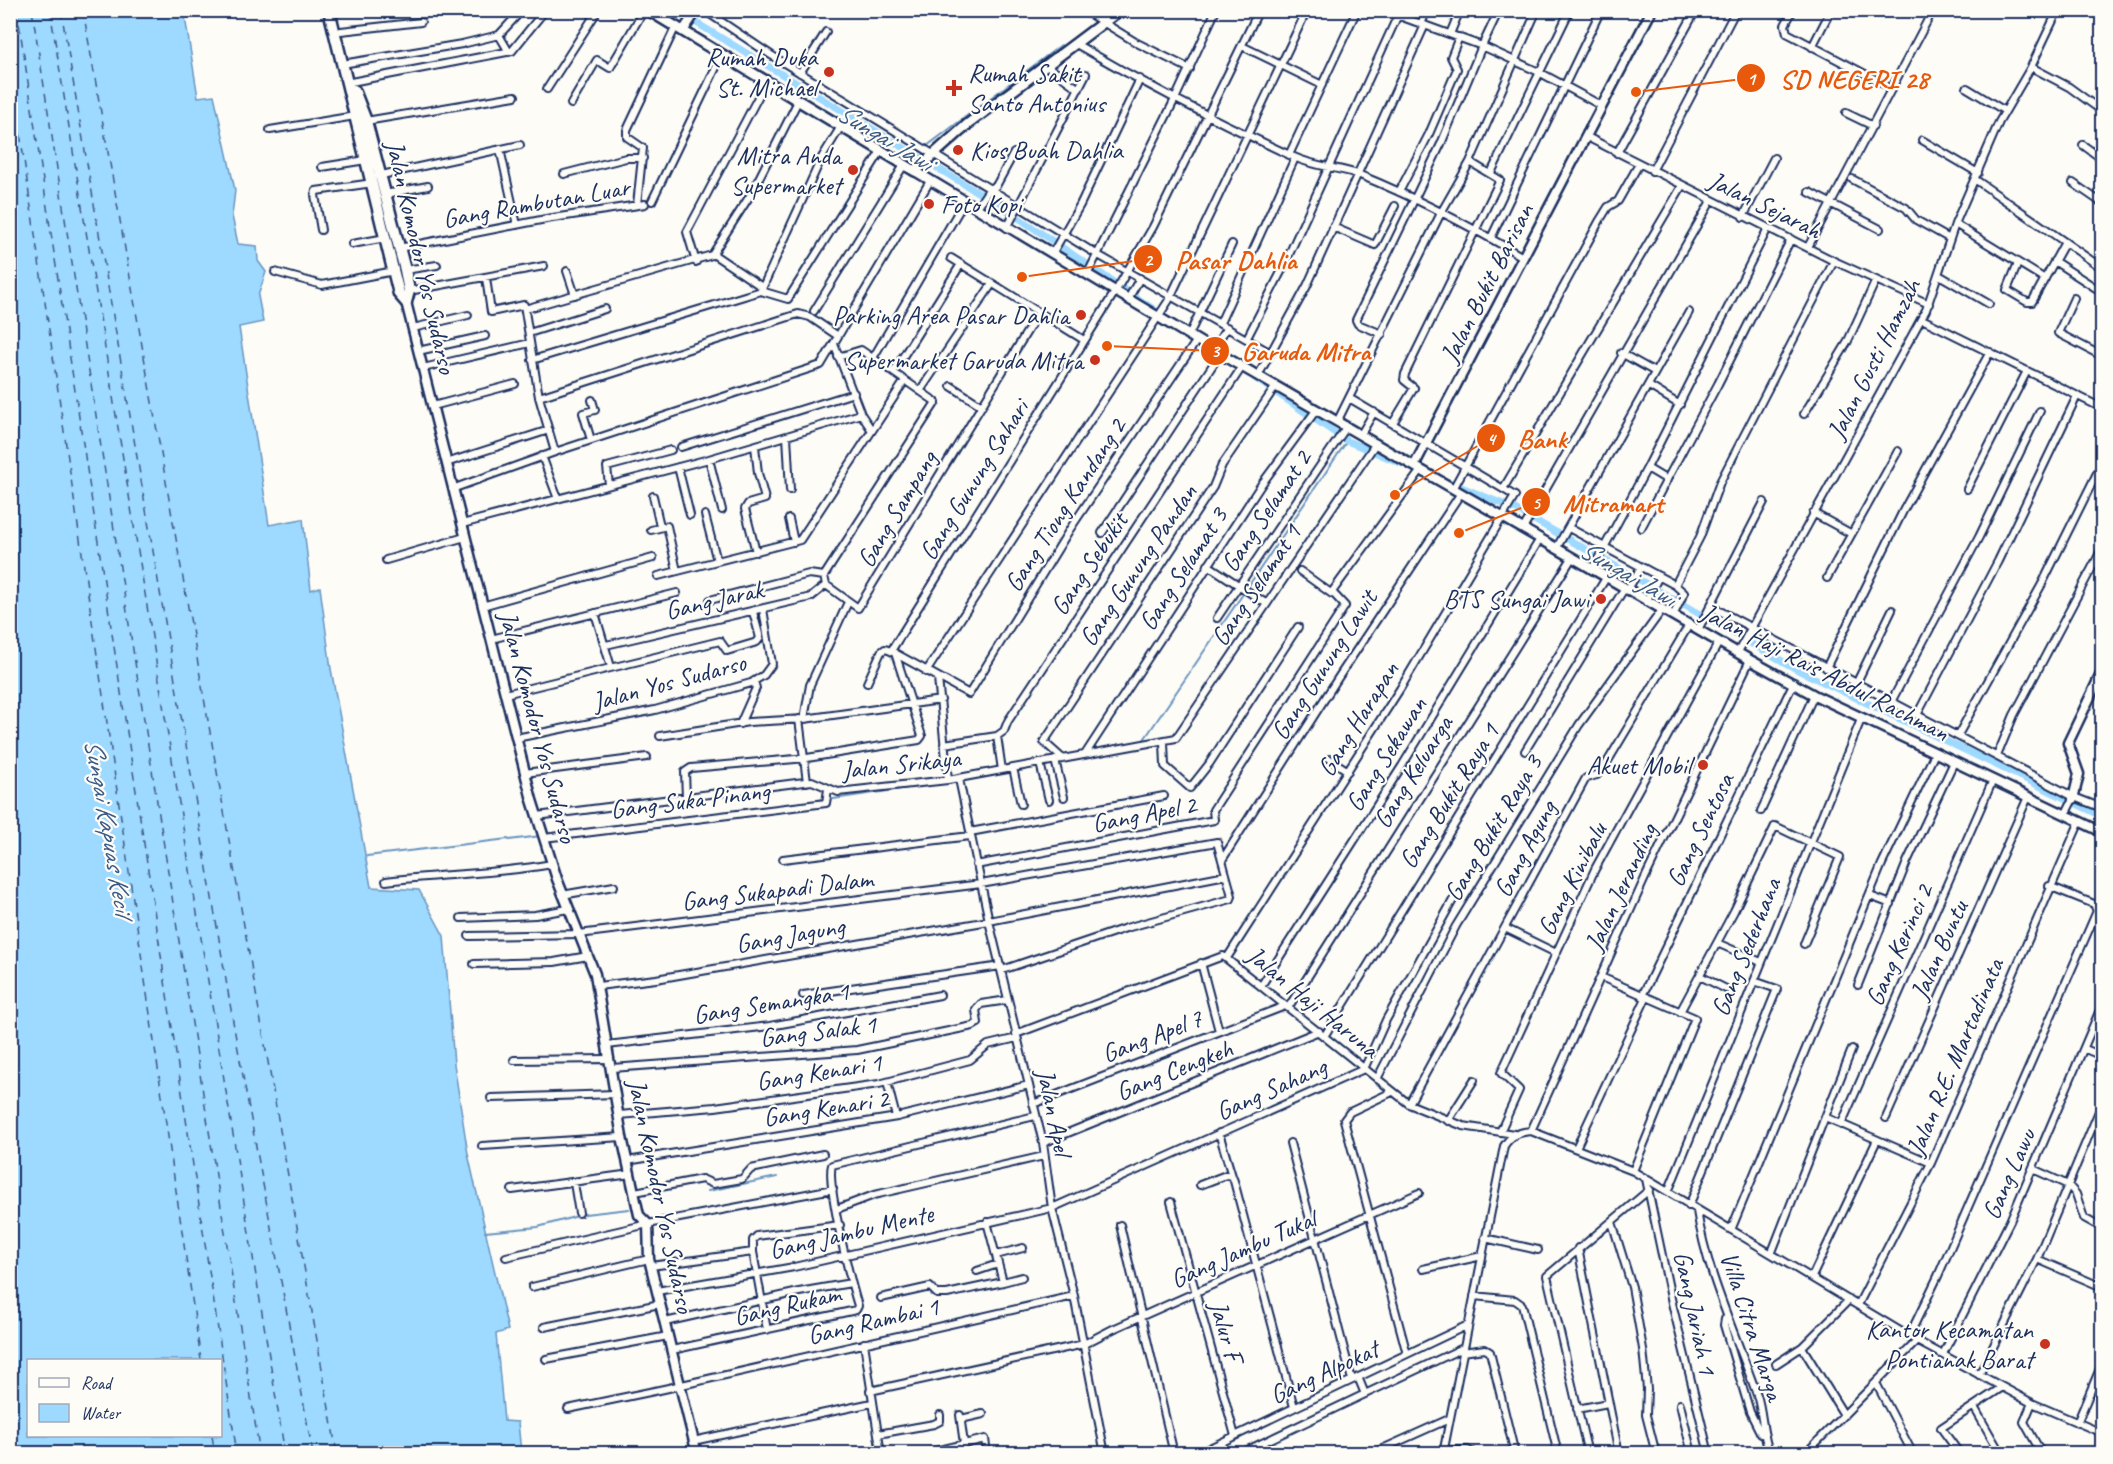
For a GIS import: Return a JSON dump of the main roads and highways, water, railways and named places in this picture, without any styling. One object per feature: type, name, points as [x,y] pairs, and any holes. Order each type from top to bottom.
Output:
[{"type":"highway","points":[[329,10],[361,118],[367,160],[375,179],[386,237],[399,271]]},
{"type":"highway","name":"Jalan Komodor Yos Sudarso","points":[[336,10],[375,179],[389,193],[399,248],[399,271],[407,297]]},
{"type":"main road","points":[[646,10],[682,27],[722,55],[840,128],[904,165],[917,169],[927,152],[1047,66],[1119,10]]},
{"type":"water","name":"Sungai Kapuas Kecil","points":[[10,11],[184,11],[198,97],[214,95],[235,190],[232,216],[238,244],[257,246],[258,261],[266,272],[258,296],[263,322],[239,327],[269,525],[303,519],[311,590],[320,587],[331,669],[371,887],[419,890],[444,936],[454,1064],[468,1154],[508,1330],[496,1334],[504,1421],[518,1422],[521,1453],[11,1453]]},
{"type":"waterway","name":"Sungai Jawi","points":[[675,10],[1007,210],[1156,311]]},
{"type":"waterway","points":[[915,155],[1061,45]]},
{"type":"waterway","name":"Sungai Jawi","points":[[1255,378],[1347,441],[1406,465]]},
{"type":"waterway","points":[[1143,741],[1347,441]]},
{"type":"waterway","name":"Sungai Jawi","points":[[1449,482],[1515,509],[1798,670],[2102,816]]},
{"type":"waterway","points":[[1007,772],[1122,751]]},
{"type":"waterway","points":[[820,801],[942,783]]},
{"type":"waterway","points":[[509,840],[541,836]]},
{"type":"waterway","points":[[367,856],[508,839]]},
{"type":"waterway","points":[[708,1191],[777,1177]]},
{"type":"waterway","points":[[485,1232],[538,1227],[585,1214],[629,1209]]},
{"type":"place","name":"Rumah Duka St. Michael","points":[[829,72]]},
{"type":"place","name":"Rumah Sakit Santo Antonius","points":[[954,88]]},
{"type":"place","name":"SD NEGERI 28","points":[[1636,92]]},
{"type":"place","name":"Kios Buah Dahlia","points":[[958,150]]},
{"type":"place","name":"Mitra Anda Supermarket","points":[[853,170]]},
{"type":"place","name":"Foto Kopi","points":[[929,204]]},
{"type":"place","name":"Pasar Dahlia","points":[[1022,277]]},
{"type":"place","name":"Parking Area Pasar Dahlia","points":[[1081,315]]},
{"type":"place","name":"Garuda Mitra","points":[[1107,346]]},
{"type":"place","name":"Supermarket Garuda Mitra","points":[[1095,360]]},
{"type":"place","name":"Bank","points":[[1395,495]]},
{"type":"place","name":"Mitramart","points":[[1459,533]]},
{"type":"place","name":"BTS Sungai Jawi","points":[[1601,599]]},
{"type":"place","name":"Akuet Mobil","points":[[1703,765]]},
{"type":"place","name":"Kantor Kecamatan Pontianak Barat","points":[[2045,1344]]}]
